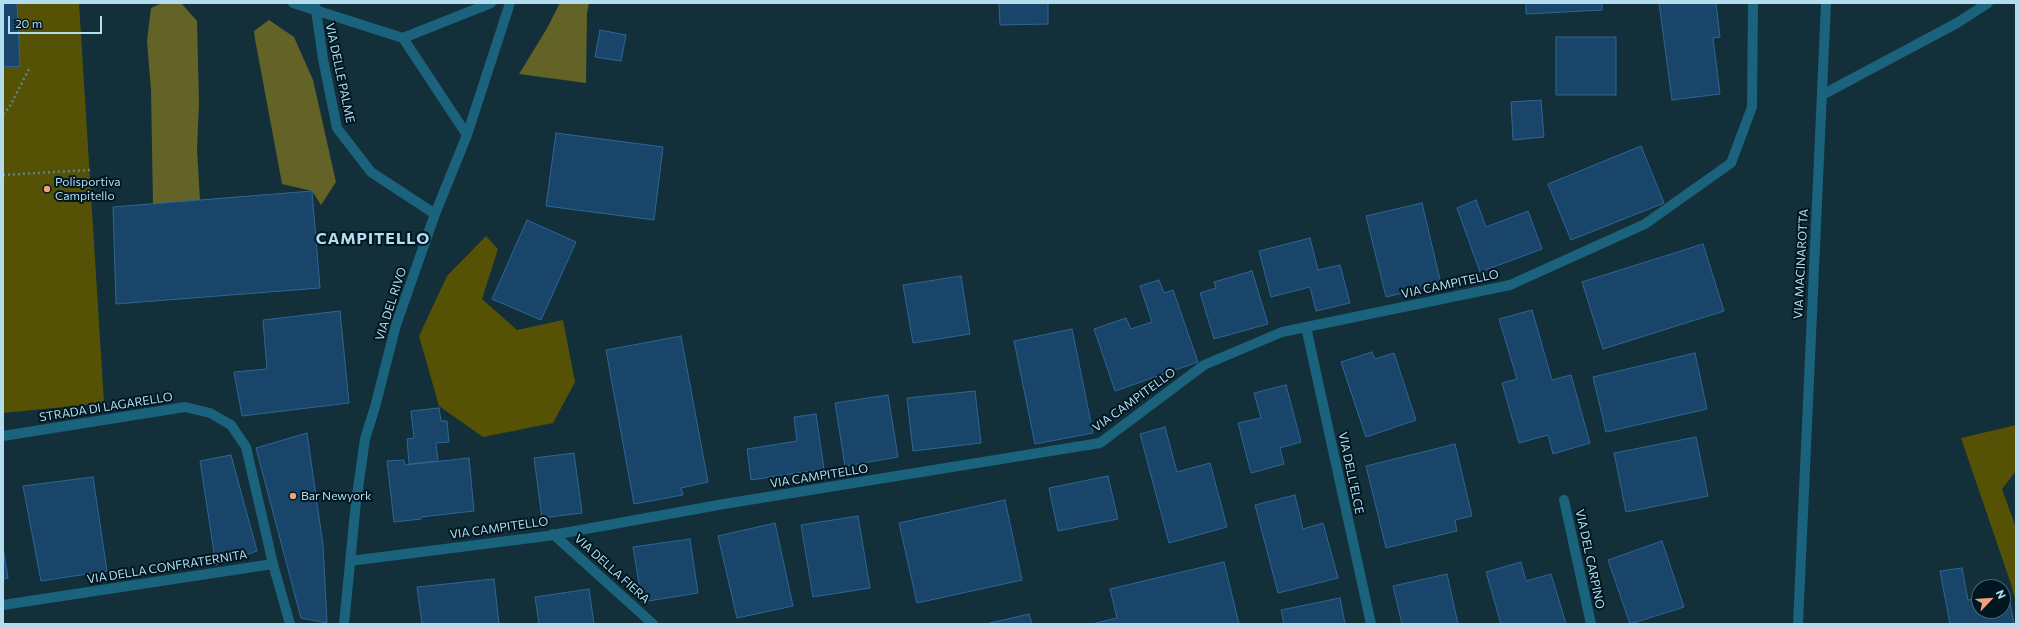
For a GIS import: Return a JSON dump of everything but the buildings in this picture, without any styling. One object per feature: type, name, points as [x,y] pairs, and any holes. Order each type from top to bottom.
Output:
[{"type":"street","points":[[293,3],[315,7]]},
{"type":"street","points":[[467,135],[403,38],[491,3]]},
{"type":"street","name":"VIA DEL RIVO","points":[[344,624],[356,502],[365,439],[375,407],[396,325],[435,214],[467,135],[510,3]]},
{"type":"street","name":"VIA CAMPITELLO","points":[[350,561],[553,534],[724,504],[1100,443],[1204,365],[1282,332],[1510,285],[1645,224],[1731,164],[1752,107],[1753,3]]},
{"type":"street","name":"VIA MACINAROTTA","points":[[1798,624],[1826,3]]},
{"type":"street","points":[[1822,95],[1956,23],[1988,3]]},
{"type":"street","name":"VIA DELLE PALME","points":[[403,38],[315,7],[337,128],[372,172],[435,214]]},
{"type":"street","name":"VIA DELL'ELCE","points":[[1306,327],[1371,624]]},
{"type":"street","name":"STRADA DI LAGARELLO","points":[[3,436],[185,407],[210,413],[231,425],[246,447],[273,564]]},
{"type":"street","name":"VIA DEL CARPINO","points":[[1564,500],[1591,624]]},
{"type":"street","name":"VIA DELLA FIERA","points":[[553,534],[653,624]]},
{"type":"street","points":[[273,564],[290,624]]},
{"type":"street","name":"VIA DELLA CONFRATERNITA","points":[[3,605],[273,564]]},
{"type":"path","points":[[3,114],[9,108],[30,67]]},
{"type":"path","points":[[3,175],[90,170]]},
{"type":"shaded area","name":"Polisportiva Campitello","points":[[3,3],[79,3],[104,403],[3,413]]},
{"type":"shaded area","points":[[162,3],[181,3],[197,21],[199,103],[197,150],[200,200],[153,204],[151,90],[147,41],[151,8]]},
{"type":"shaded area","points":[[560,3],[589,3],[587,13],[586,83],[519,74],[546,30]]},
{"type":"shaded area","points":[[269,20],[294,37],[313,80],[336,182],[321,205],[312,191],[282,184],[254,31]]},
{"type":"shaded area","points":[[486,236],[498,249],[482,299],[517,330],[563,320],[575,382],[553,423],[483,437],[439,406],[419,336],[447,276]]},
{"type":"shaded area","points":[[2016,425],[2016,471],[2002,489],[2016,528],[2016,603],[2011,579],[2009,579],[1961,438]]},
{"type":"place","name":"Polisportiva Campitello","points":[[47,189]]},
{"type":"place","name":"Bar Newyork","points":[[293,496]]},
{"type":"district","name":"CAMPITELLO","points":[[373,239]]}]
